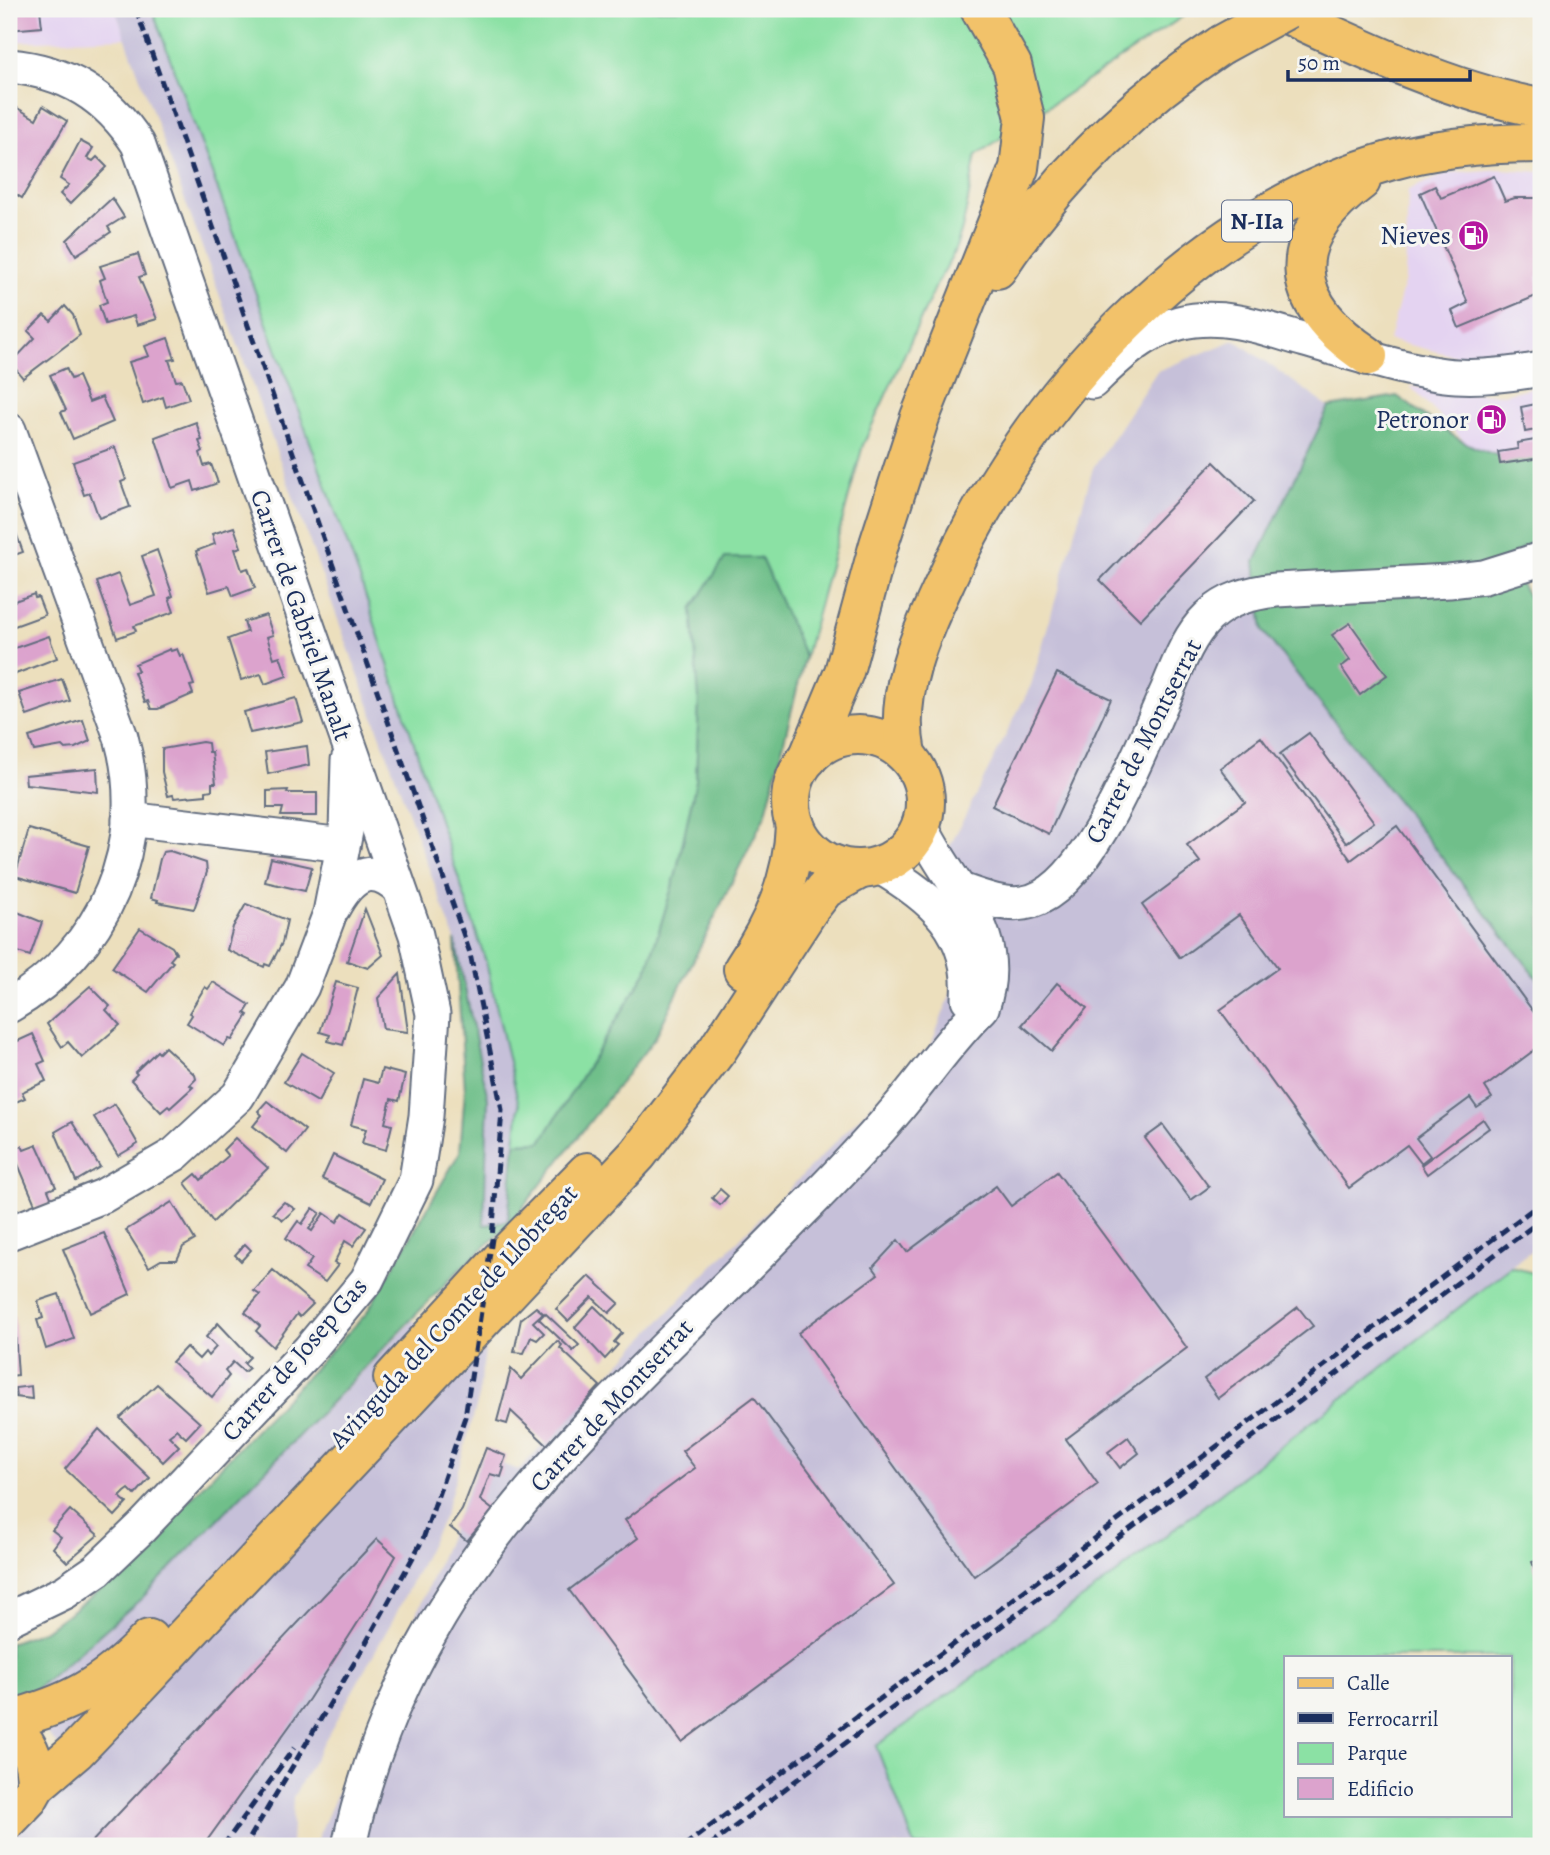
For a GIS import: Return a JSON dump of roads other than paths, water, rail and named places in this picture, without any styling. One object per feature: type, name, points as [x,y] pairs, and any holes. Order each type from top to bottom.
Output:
[{"type":"main road","points":[[921,826],[905,850],[868,868],[842,867],[814,852],[795,825],[792,790],[844,672],[883,532],[926,400],[1019,168],[1025,118],[1022,105],[1012,65],[980,9]]},
{"type":"main road","points":[[1276,9],[1378,57],[1517,104],[1541,108]]},
{"type":"main road","points":[[926,400],[997,269],[1054,190],[1082,158],[1149,96],[1221,45],[1287,9]]},
{"type":"main road","name":"N-IIa","points":[[921,826],[925,799],[923,783],[906,754],[900,728],[904,690],[928,621],[959,550],[993,491],[1074,379],[1122,326],[1201,256],[1296,198],[1388,161],[1455,148],[1541,143]]},
{"type":"main road","points":[[1368,356],[1344,340],[1321,315],[1306,282],[1304,264],[1312,229],[1325,212],[1388,161]]},
{"type":"main road","points":[[808,758],[821,746],[838,737],[856,734],[874,736],[891,743],[906,754]]},
{"type":"main road","name":"Avinguda del Comte de Llobregat","points":[[9,1720],[54,1707],[82,1695],[128,1662],[507,1254],[580,1180],[644,1105],[716,1011],[750,959],[788,883],[795,825]]},
{"type":"main road","name":"Avinguda del Comte de Llobregat","points":[[9,1819],[28,1799],[36,1785],[76,1751],[126,1699],[638,1154],[718,1049],[825,889],[868,868]]},
{"type":"main road","points":[[9,1727],[24,1741],[32,1756],[36,1785]]},
{"type":"street","name":"Carrer de Gabriel Manalt","points":[[9,66],[45,71],[87,89],[105,102],[138,144],[348,741],[343,845],[330,913],[302,987],[238,1096],[175,1154],[103,1196],[9,1233]]},
{"type":"street","points":[[1040,423],[1063,411],[1120,355],[1155,332],[1188,321],[1237,321],[1454,376],[1498,377],[1541,369]]},
{"type":"street","points":[[9,430],[121,737],[130,773],[129,819],[115,884],[94,928],[62,967],[9,1006]]},
{"type":"street","name":"Carrer de Montserrat","points":[[960,890],[1001,903],[1031,902],[1051,893],[1082,861],[1114,804],[1185,652],[1206,619],[1224,605],[1255,593],[1276,590],[1484,577],[1541,559]]},
{"type":"street","name":"Carrer de Josep Gas","points":[[9,1619],[65,1592],[106,1561],[309,1350],[367,1280],[416,1181],[426,1116],[433,1014],[416,934],[348,741]]},
{"type":"street","points":[[129,819],[343,845]]},
{"type":"street","name":"Carrer de Montserrat","points":[[349,1846],[371,1764],[408,1671],[492,1536],[589,1423],[855,1157],[982,1008],[989,987],[989,954],[974,912],[931,849],[921,826]]},
{"type":"street","points":[[868,868],[909,884],[934,904],[953,928],[967,959],[969,980],[966,1024]]},
{"type":"street","points":[[330,913],[346,884],[361,875],[391,881],[400,888]]},
{"type":"railway","points":[[136,9],[470,953],[502,1110],[492,1239],[465,1417],[423,1539],[362,1650],[245,1846]]},
{"type":"railway","points":[[684,1846],[1541,1203]]},
{"type":"railway","points":[[709,1846],[1541,1220]]},
{"type":"railway","points":[[223,1846],[294,1748]]},
{"type":"place","name":"Nieves","points":[[1474,235]]},
{"type":"place","name":"Petronor","points":[[1492,419]]}]
